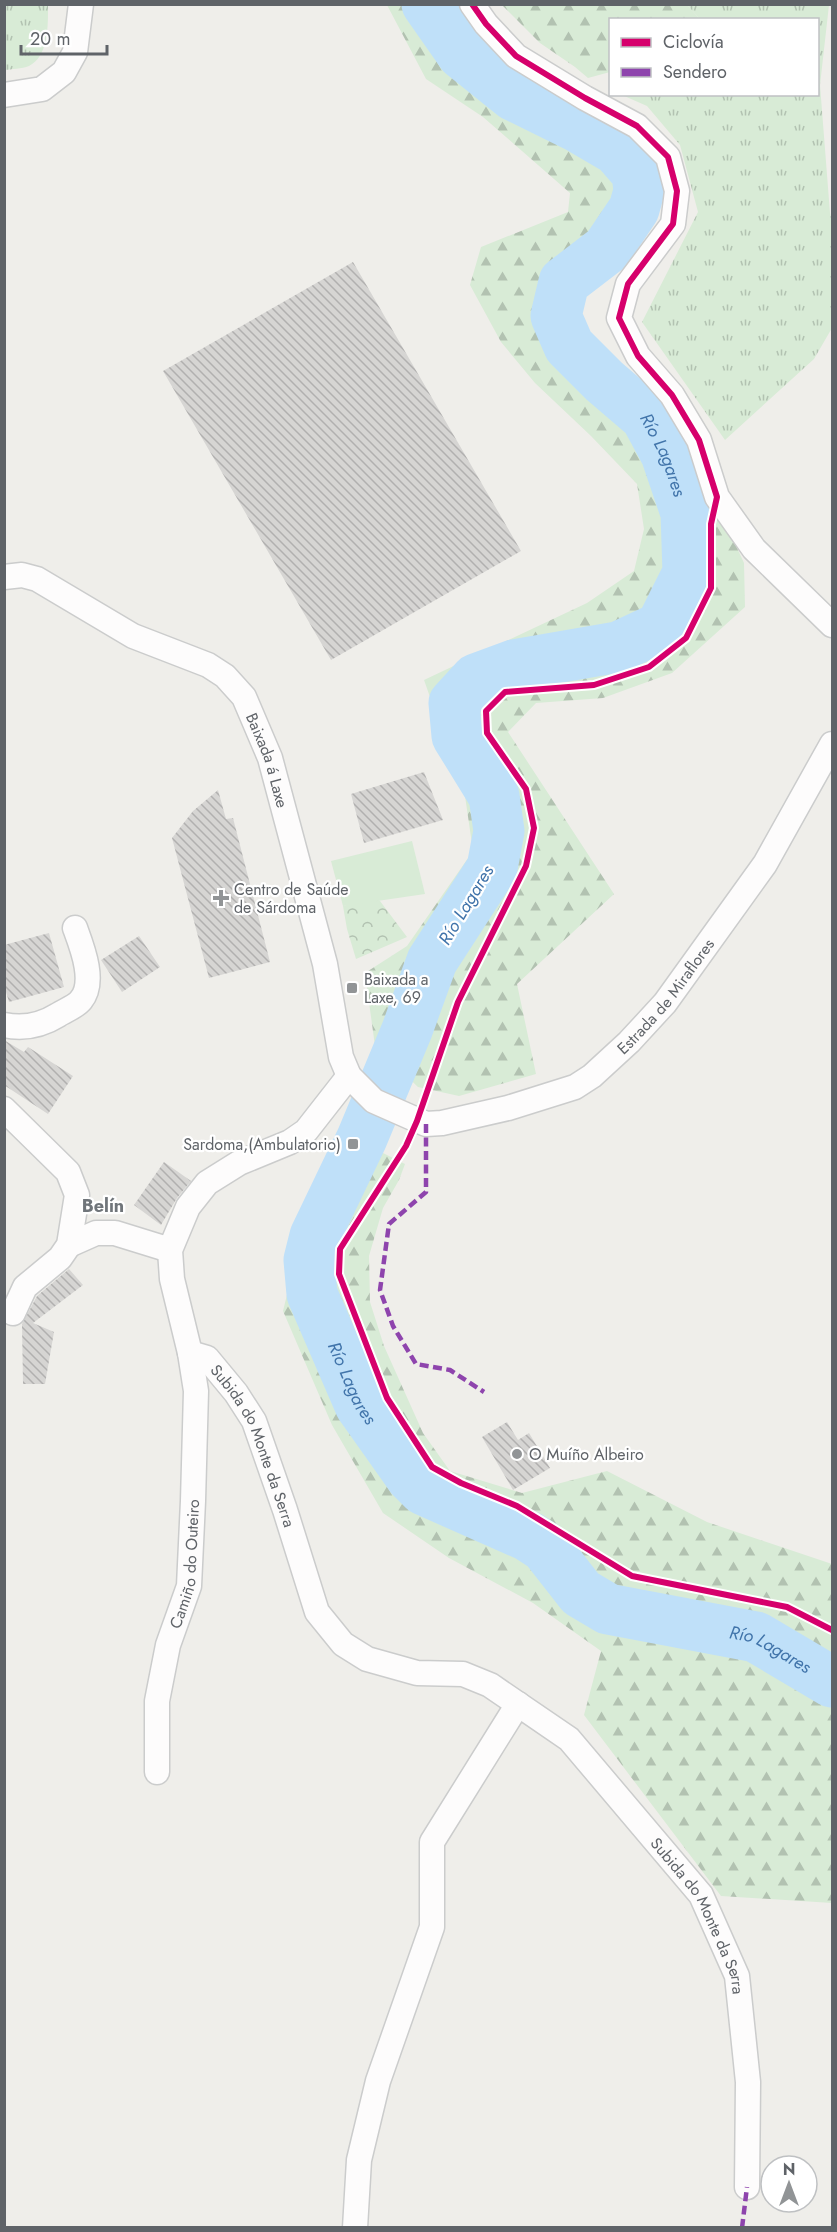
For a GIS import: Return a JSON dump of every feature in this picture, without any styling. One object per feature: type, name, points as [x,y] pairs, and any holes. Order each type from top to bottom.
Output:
[{"type":"street","points":[[4,94],[42,89],[64,72],[75,52],[81,4]]},
{"type":"street","points":[[472,4],[486,24],[516,56],[585,98],[637,126],[668,157],[677,191],[673,224],[628,284],[619,318],[638,356],[672,395],[699,440],[717,497],[754,549],[832,625]]},
{"type":"street","name":"Baixada á Laxe","points":[[5,576],[22,575],[37,579],[133,636],[208,665],[225,676],[244,697],[270,758],[325,964],[341,1057],[354,1082]]},
{"type":"street","name":"Estrada de Miraflores","points":[[354,1082],[374,1101],[426,1124],[442,1123],[559,1094],[592,1076],[629,1042],[665,1003],[765,864],[832,744]]},
{"type":"street","points":[[4,1025],[18,1028],[47,1022],[81,1000],[87,983],[87,961],[75,928]]},
{"type":"street","name":"Subida do Monte da Serra","points":[[354,1082],[306,1131],[290,1142],[239,1163],[207,1183],[188,1207],[170,1250],[172,1279],[190,1353],[207,1358],[236,1393],[254,1421],[318,1612],[344,1644],[367,1659],[417,1673],[463,1674],[490,1685],[569,1739],[701,1895],[737,1976],[748,2082],[747,2187]]},
{"type":"street","points":[[4,1109],[68,1172],[77,1195],[69,1245],[60,1258],[25,1287],[13,1313]]},
{"type":"street","points":[[69,1245],[96,1233],[115,1233],[170,1250]]},
{"type":"street","name":"Camiño do Outeiro","points":[[157,1772],[157,1701],[168,1645],[189,1586],[195,1391],[190,1353]]},
{"type":"street","points":[[355,2228],[359,2160],[378,2081],[432,1927],[432,1842],[518,1704]]},
{"type":"green space","points":[[5,4],[48,5],[44,47],[36,61],[29,66],[5,70]]},
{"type":"green space","points":[[387,5],[447,5],[504,67],[581,109],[645,165],[652,198],[621,252],[572,292],[575,331],[610,369],[687,440],[744,563],[745,607],[672,673],[603,698],[536,703],[508,732],[614,894],[517,984],[536,1074],[459,1096],[418,1087],[375,1046],[365,973],[407,946],[473,851],[465,796],[424,680],[587,603],[634,571],[644,529],[637,484],[535,383],[501,342],[470,285],[481,247],[568,212],[570,193],[483,117],[426,79]]},
{"type":"green space","points":[[502,5],[687,5],[699,18],[609,18],[609,72],[588,78],[540,43]]},
{"type":"green space","points":[[687,5],[829,5],[820,85],[832,222],[832,328],[814,359],[725,440],[642,322],[698,212],[680,145],[647,106],[624,96],[819,96],[819,18],[699,18]]},
{"type":"green space","points":[[412,841],[425,894],[343,906],[331,861]]},
{"type":"green space","points":[[377,897],[407,937],[356,959],[343,906]]},
{"type":"green space","points":[[345,1134],[405,1164],[383,1208],[369,1256],[370,1302],[384,1346],[423,1433],[450,1471],[522,1493],[607,1471],[707,1522],[832,1564],[832,1903],[721,1896],[584,1715],[601,1651],[533,1603],[449,1558],[383,1513],[332,1425],[283,1311],[307,1213]]},
{"type":"building","points":[[353,262],[521,551],[331,660],[163,371]]},
{"type":"building","points":[[424,772],[443,820],[364,843],[351,794]]},
{"type":"building","name":"Centro de Saúde de Sárdoma","points":[[218,790],[226,819],[233,818],[270,962],[209,978],[172,838],[193,811]]},
{"type":"building","points":[[49,933],[64,987],[9,1002],[4,985],[4,945]]},
{"type":"building","points":[[139,936],[160,967],[122,992],[101,960]]},
{"type":"building","points":[[4,1040],[24,1052],[28,1047],[73,1076],[48,1114],[4,1085]]},
{"type":"building","points":[[164,1162],[191,1181],[177,1198],[161,1225],[134,1205]]},
{"type":"building","points":[[69,1269],[83,1285],[33,1323],[54,1332],[45,1384],[23,1384],[22,1324],[37,1296]]},
{"type":"building","name":"O Muíño Albeiro","points":[[507,1422],[518,1440],[529,1433],[550,1468],[513,1490],[482,1437]]},
{"type":"waterway","name":"Río Lagares","points":[[427,4],[462,54],[513,95],[576,126],[617,150],[637,173],[639,191],[634,209],[607,249],[564,282],[556,316],[569,346],[604,381],[646,417],[666,454],[686,513],[688,573],[661,627],[618,647],[514,665],[476,679],[454,703],[457,736],[494,796],[499,831],[492,868],[432,961],[407,1030],[362,1138],[315,1236],[309,1260],[312,1294],[360,1405],[411,1477],[424,1490],[528,1536],[545,1547],[581,1593],[608,1609],[756,1637],[832,1682]]},
{"type":"marked path","points":[[426,1124],[426,1192],[389,1224],[380,1290],[393,1326],[416,1364],[450,1370],[484,1392]]},
{"type":"marked path","points":[[742,2228],[747,2187]]},
{"type":"cycle path","points":[[472,4],[486,24],[516,56],[585,98],[637,126],[668,157],[677,191],[673,224],[628,284],[619,318],[638,356],[672,395],[699,440],[717,497],[711,524],[711,588],[686,638],[649,667],[594,685],[505,692],[486,711],[487,733],[526,789],[534,828],[526,866],[458,1002],[417,1121],[406,1146],[340,1249],[339,1274],[387,1398],[432,1467],[461,1483],[517,1506],[632,1576],[787,1607],[832,1630]]},
{"type":"place","name":"Centro de Saúde de Sárdoma","points":[[221,898]]},
{"type":"place","name":"Baixada a Laxe, 69","points":[[352,988]]},
{"type":"place","name":"Sardoma,(Ambulatorio)","points":[[353,1144]]},
{"type":"place","name":"O Muíño Albeiro","points":[[517,1454]]},
{"type":"district","name":"Belín","points":[[103,1206]]}]
